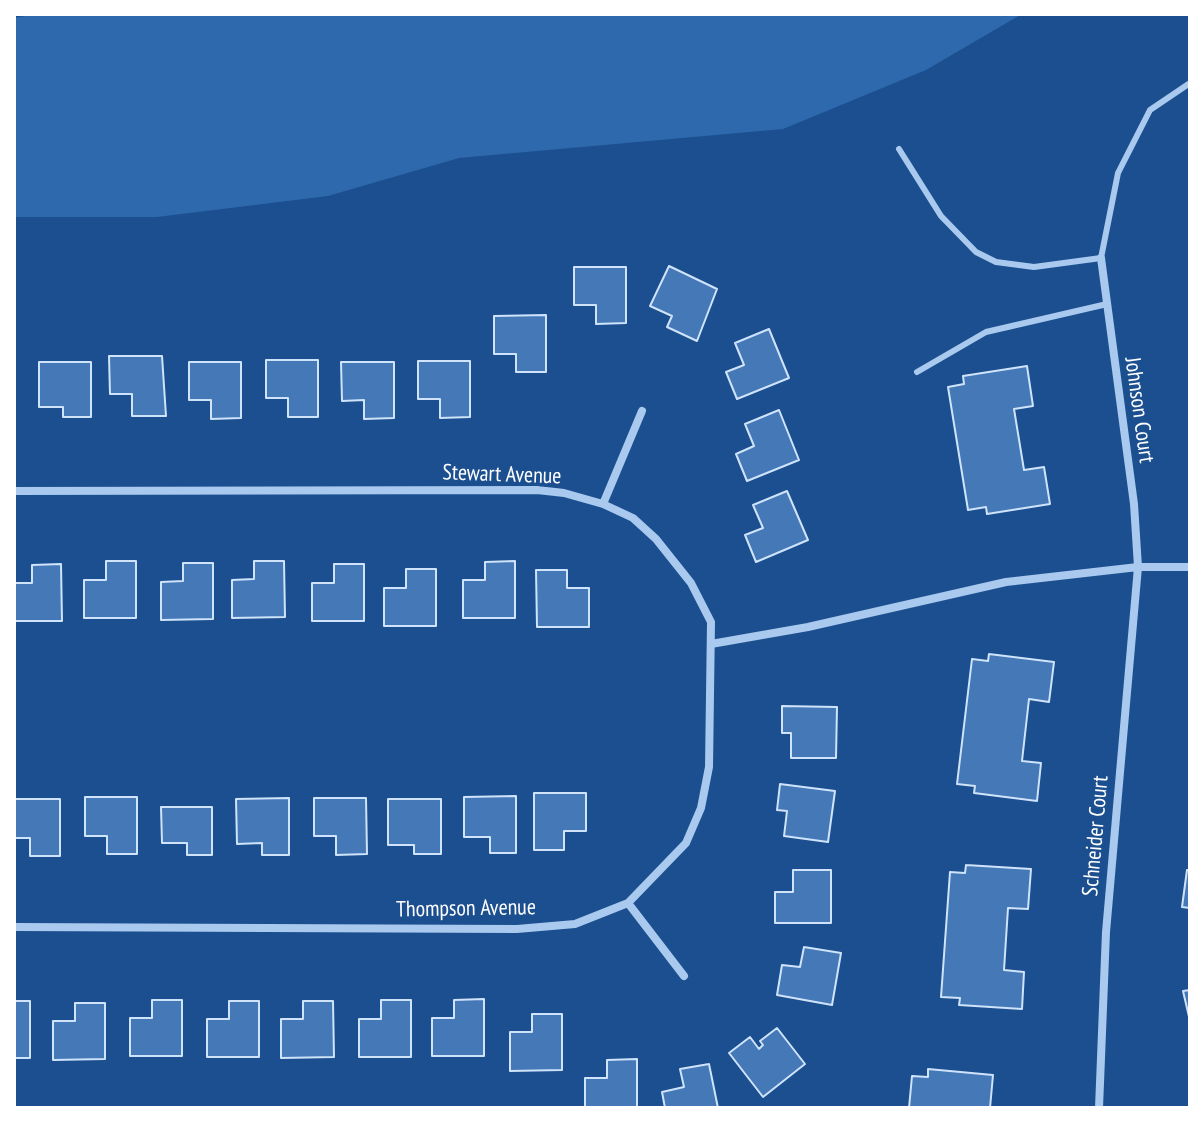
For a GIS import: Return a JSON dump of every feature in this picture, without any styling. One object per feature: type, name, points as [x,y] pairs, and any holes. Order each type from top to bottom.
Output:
[{"type":"street","name":"Johnson Court","points":[[1101,258],[1134,504],[1138,567]]},
{"type":"street","points":[[603,504],[642,411]]},
{"type":"street","name":"Stewart Avenue","points":[[14,491],[537,490],[603,504],[633,518],[674,559],[691,583],[711,622],[711,644]]},
{"type":"street","points":[[711,644],[808,627],[1006,582],[1138,567],[1190,567]]},
{"type":"street","name":"Schneider Court","points":[[1099,1108],[1106,932],[1138,567]]},
{"type":"street","name":"Thompson Avenue","points":[[14,927],[517,929],[575,924],[628,903],[686,843],[701,808],[709,767],[711,644]]},
{"type":"street","points":[[628,903],[684,976]]},
{"type":"lane","points":[[899,149],[941,216],[976,252],[996,262],[1034,267],[1101,258],[1118,173],[1150,110],[1190,83]]},
{"type":"lane","points":[[917,372],[986,332],[1107,304]]},
{"type":"shaded area","points":[[37,14],[1022,14],[926,70],[783,129],[459,158],[328,196],[157,217],[14,217],[14,18]]},
{"type":"building","points":[[669,266],[717,289],[697,341],[667,327],[672,316],[650,306]]},
{"type":"building","points":[[574,267],[626,267],[626,323],[596,324],[596,305],[574,305]]},
{"type":"building","points":[[546,315],[546,372],[516,372],[516,354],[494,354],[494,316]]},
{"type":"building","points":[[769,329],[789,378],[737,399],[726,372],[744,365],[735,343]]},
{"type":"building","points":[[109,356],[162,356],[166,416],[132,416],[132,394],[110,394]]},
{"type":"building","points":[[266,360],[318,360],[318,417],[288,417],[288,398],[266,398]]},
{"type":"building","points":[[418,361],[470,361],[470,417],[440,418],[440,399],[418,399]]},
{"type":"building","points":[[39,362],[91,362],[91,417],[63,417],[63,407],[39,407]]},
{"type":"building","points":[[189,362],[241,362],[241,418],[211,419],[211,400],[189,400]]},
{"type":"building","points":[[341,362],[394,362],[394,418],[364,419],[364,400],[342,401]]},
{"type":"building","points":[[1027,366],[1033,406],[1014,409],[1024,470],[1044,467],[1050,504],[987,514],[986,507],[968,510],[948,387],[964,384],[963,376]]},
{"type":"building","points":[[779,410],[799,460],[747,481],[736,454],[754,446],[745,424]]},
{"type":"building","points":[[787,491],[808,540],[756,562],[745,535],[763,528],[753,505]]},
{"type":"building","points":[[106,561],[136,561],[136,618],[84,618],[84,580],[106,580]]},
{"type":"building","points":[[254,561],[284,561],[285,617],[232,618],[232,580],[254,579]]},
{"type":"building","points":[[515,561],[515,618],[463,618],[463,580],[485,580],[485,562]]},
{"type":"building","points":[[183,563],[213,563],[213,619],[161,620],[161,582],[183,581]]},
{"type":"building","points":[[61,564],[62,621],[14,621],[14,583],[32,583],[32,565]]},
{"type":"building","points":[[334,564],[364,564],[364,621],[312,621],[312,583],[334,583]]},
{"type":"building","points":[[406,569],[436,569],[436,626],[384,626],[384,588],[406,588]]},
{"type":"building","points":[[536,570],[567,570],[567,588],[589,588],[589,627],[537,627]]},
{"type":"building","points":[[989,654],[1054,662],[1049,702],[1029,699],[1022,761],[1041,763],[1037,801],[974,793],[975,786],[957,784],[972,659],[988,661]]},
{"type":"building","points":[[782,706],[837,707],[836,758],[791,758],[791,733],[782,733]]},
{"type":"building","points":[[780,784],[835,791],[828,842],[784,836],[787,811],[777,810]]},
{"type":"building","points":[[534,793],[586,793],[586,831],[564,831],[564,850],[534,850]]},
{"type":"building","points":[[516,796],[516,853],[490,853],[490,837],[464,837],[464,797]]},
{"type":"building","points":[[85,797],[137,797],[137,854],[107,854],[107,836],[85,836]]},
{"type":"building","points":[[289,798],[289,855],[262,855],[262,843],[237,844],[236,799]]},
{"type":"building","points":[[314,798],[366,798],[367,854],[336,855],[336,836],[314,836]]},
{"type":"building","points":[[14,799],[60,799],[60,856],[30,856],[30,838],[14,838]]},
{"type":"building","points":[[388,799],[441,799],[441,854],[414,854],[414,845],[388,845]]},
{"type":"building","points":[[161,807],[212,807],[212,855],[187,855],[187,843],[162,843]]},
{"type":"building","points":[[966,865],[1031,869],[1028,909],[1008,908],[1004,970],[1024,972],[1022,1009],[959,1005],[960,998],[941,997],[950,872],[965,873]]},
{"type":"building","points":[[793,870],[831,870],[831,923],[775,923],[775,892],[793,892]]},
{"type":"building","points":[[1187,870],[1190,870],[1190,908],[1182,907]]},
{"type":"building","points":[[804,947],[841,953],[832,1005],[777,995],[782,965],[800,967]]},
{"type":"building","points":[[1190,990],[1190,1021],[1183,991]]},
{"type":"building","points":[[484,999],[484,1056],[432,1056],[432,1018],[454,1018],[454,1000]]},
{"type":"building","points":[[152,1000],[182,1000],[182,1056],[130,1056],[130,1018],[152,1018]]},
{"type":"building","points":[[381,1000],[411,1000],[411,1057],[359,1057],[359,1019],[381,1019]]},
{"type":"building","points":[[14,1001],[30,1001],[30,1058],[14,1058]]},
{"type":"building","points":[[229,1001],[259,1001],[259,1057],[207,1057],[207,1019],[229,1019]]},
{"type":"building","points":[[303,1001],[333,1001],[334,1057],[281,1058],[281,1019],[303,1019]]},
{"type":"building","points":[[75,1003],[105,1003],[105,1059],[53,1060],[53,1021],[75,1021]]},
{"type":"building","points":[[532,1014],[562,1014],[562,1070],[510,1071],[510,1032],[532,1032]]},
{"type":"building","points":[[777,1028],[805,1064],[763,1097],[729,1053],[750,1037],[759,1049],[763,1045],[760,1041]]},
{"type":"building","points":[[637,1059],[637,1108],[585,1108],[585,1078],[607,1078],[607,1060]]},
{"type":"building","points":[[709,1064],[718,1108],[665,1108],[662,1092],[684,1087],[680,1069]]},
{"type":"building","points":[[928,1069],[993,1075],[990,1108],[909,1108],[912,1076],[928,1077]]}]
